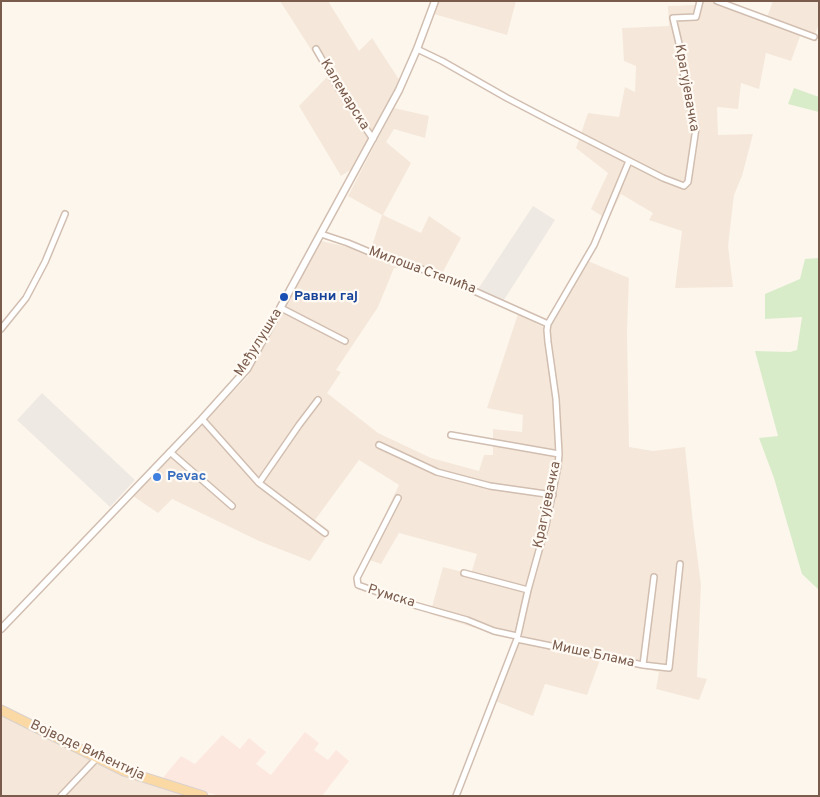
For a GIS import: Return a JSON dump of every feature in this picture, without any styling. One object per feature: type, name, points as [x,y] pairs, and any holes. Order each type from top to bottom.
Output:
[{"type":"main road","name":"Војводе Вићентија","points":[[1,710],[133,774],[202,796]]},
{"type":"street","name":"Међулушка","points":[[1,628],[202,419],[247,369],[399,90],[435,1]]},
{"type":"street","name":"Крагујевачка","points":[[417,49],[442,60],[506,98],[629,161],[680,186],[684,186],[688,184],[696,128],[684,79],[681,52],[673,18],[696,17],[700,1]]},
{"type":"street","points":[[717,1],[814,36]]},
{"type":"street","name":"Калемарска","points":[[316,49],[339,89],[372,139]]},
{"type":"street","points":[[548,324],[594,245],[629,161]]},
{"type":"street","points":[[1,329],[26,298],[46,262],[65,214]]},
{"type":"street","name":"Милоша Степића","points":[[321,234],[443,277],[548,324]]},
{"type":"street","points":[[281,308],[345,341]]},
{"type":"street","name":"Крагујевачка","points":[[456,796],[517,638],[552,495],[559,454],[556,399],[547,336],[548,324]]},
{"type":"street","points":[[259,483],[318,400]]},
{"type":"street","points":[[202,419],[259,483],[325,534]]},
{"type":"street","points":[[451,435],[559,454]]},
{"type":"street","points":[[379,445],[437,472],[490,486],[552,495]]},
{"type":"street","points":[[170,452],[232,506]]},
{"type":"street","name":"Румска","points":[[398,498],[357,578],[358,585],[517,638]]},
{"type":"street","name":"Мише Блама","points":[[517,638],[643,666],[669,668],[680,564]]},
{"type":"street","points":[[464,573],[528,590]]},
{"type":"street","points":[[643,666],[654,577]]},
{"type":"street","points":[[61,796],[97,758]]},
{"type":"shaded area","points":[[280,1],[328,1],[359,51],[372,38],[400,81],[354,168],[341,176],[299,106],[328,76]]},
{"type":"shaded area","points":[[438,1],[516,1],[507,35],[434,14]]},
{"type":"shaded area","points":[[697,1],[713,1],[767,17],[773,1],[819,1],[819,24],[814,36],[802,31],[791,61],[766,53],[759,89],[741,83],[738,109],[717,107],[718,135],[753,134],[742,176],[734,195],[728,246],[733,287],[675,288],[682,231],[649,220],[653,213],[621,194],[608,220],[591,209],[608,173],[576,148],[588,113],[619,117],[625,87],[635,92],[636,66],[624,61],[622,28],[669,26],[668,6],[696,5]]},
{"type":"shaded area","points":[[394,108],[429,116],[425,138],[394,129],[386,142],[411,163],[383,215],[421,233],[429,216],[461,238],[438,281],[412,268],[394,268],[378,307],[336,370],[341,372],[327,393],[378,433],[431,458],[479,471],[484,455],[493,455],[493,429],[522,432],[523,415],[487,408],[518,314],[545,328],[583,259],[629,278],[627,330],[629,447],[653,451],[685,447],[701,585],[697,677],[707,679],[699,700],[656,689],[659,672],[600,660],[587,695],[545,684],[533,716],[490,699],[515,637],[492,633],[430,614],[443,567],[471,574],[477,554],[399,533],[381,564],[364,558],[399,485],[359,460],[315,520],[330,531],[310,561],[259,541],[172,499],[158,513],[133,496],[248,376],[321,241],[370,252],[382,215],[348,196]]},
{"type":"shaded area","points":[[533,206],[555,220],[504,300],[478,289]]},
{"type":"shaded area","points":[[42,393],[135,480],[110,507],[17,420]]},
{"type":"shaded area","points":[[1,714],[64,747],[113,769],[187,796],[1,796]]},
{"type":"shaded area","points":[[305,732],[319,743],[314,750],[328,760],[336,750],[349,761],[322,796],[221,796],[162,779],[181,756],[195,764],[222,735],[240,749],[249,738],[266,752],[256,764],[271,775]]},
{"type":"green space","points":[[794,88],[819,97],[819,112],[788,104]]},
{"type":"green space","points":[[819,258],[819,590],[802,574],[774,478],[759,438],[778,436],[755,351],[790,352],[797,350],[802,317],[765,319],[765,294],[800,279],[805,259]]},
{"type":"place","name":"Равни гај","points":[[284,297]]},
{"type":"place","name":"Pevac","points":[[157,477]]}]
